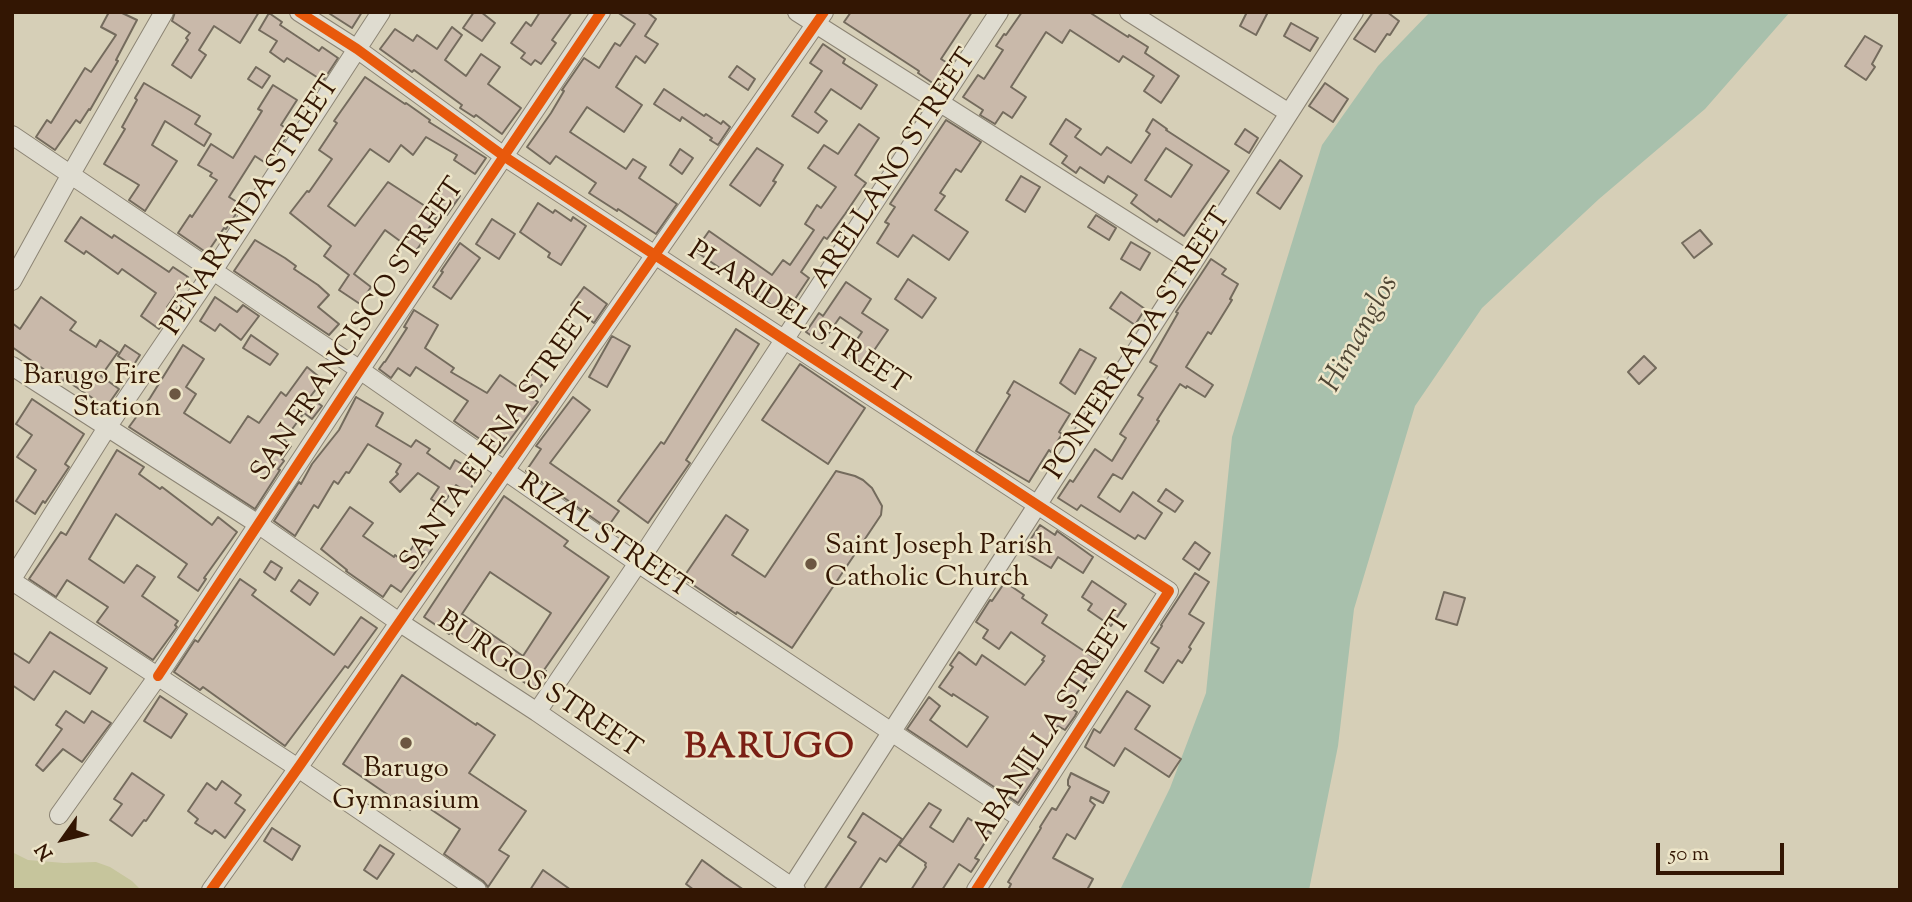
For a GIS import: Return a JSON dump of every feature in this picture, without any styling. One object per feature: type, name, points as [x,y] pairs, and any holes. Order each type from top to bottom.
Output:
[{"type":"street","points":[[12,281],[163,12]]},
{"type":"street","name":"PLARIDEL STREET","points":[[299,12],[357,49],[505,157],[1169,591]]},
{"type":"street","name":"PEÑARANDA STREET","points":[[12,580],[108,426],[213,271],[381,12]]},
{"type":"street","name":"SAN FRANCISCO STREET","points":[[59,815],[158,676],[601,12]]},
{"type":"street","points":[[797,12],[820,18],[940,103],[1193,263]]},
{"type":"street","name":"ARELLANO STREET","points":[[537,712],[638,563],[999,12]]},
{"type":"street","points":[[1129,12],[1289,113]]},
{"type":"street","name":"PONFERRADA STREET","points":[[793,889],[1354,12]]},
{"type":"street","name":"SANTA ELENA STREET","points":[[211,890],[820,18]]},
{"type":"street","name":"RIZAL STREET","points":[[12,135],[360,370],[638,563],[1022,819]]},
{"type":"street","name":"BURGOS STREET","points":[[12,366],[258,524],[793,889]]},
{"type":"street","points":[[12,580],[298,768],[477,890]]},
{"type":"street","name":"ABANILLA STREET","points":[[976,890],[1169,591]]},
{"type":"shaded area","points":[[12,852],[28,860],[96,862],[110,867],[141,890],[12,890]]},
{"type":"water","name":"Himanglos","points":[[1430,12],[1790,12],[1705,109],[1599,199],[1482,308],[1415,406],[1354,609],[1338,746],[1309,890],[1120,890],[1170,788],[1206,693],[1232,437],[1322,145],[1378,66]]},
{"type":"building","points":[[109,12],[120,12],[137,20],[116,60],[118,61],[90,110],[80,123],[76,120],[55,150],[36,137],[47,120],[51,123],[85,68],[91,72],[116,35],[101,27]]},
{"type":"building","points":[[175,12],[259,12],[240,43],[214,26],[199,50],[206,55],[191,78],[172,65],[190,33],[172,21]]},
{"type":"building","points":[[327,12],[362,12],[352,28]]},
{"type":"building","points":[[474,12],[481,12],[495,23],[482,41],[463,28]]},
{"type":"building","points":[[540,12],[572,12],[552,40],[556,43],[541,64],[535,60],[531,65],[521,58],[525,53],[511,43],[526,22],[531,26]]},
{"type":"building","points":[[617,12],[647,12],[656,19],[645,36],[658,44],[645,63],[636,56],[616,87],[642,105],[624,132],[587,107],[570,132],[626,169],[633,159],[646,167],[639,178],[677,204],[656,234],[589,193],[596,183],[556,156],[550,164],[527,147],[584,58],[599,68],[615,43],[620,46],[635,24]]},
{"type":"building","points":[[851,12],[972,12],[941,59],[949,64],[937,86],[918,73],[919,71],[844,22]]},
{"type":"building","points":[[1022,12],[1089,12],[1148,47],[1145,53],[1179,76],[1161,103],[1144,91],[1154,76],[1123,56],[1119,62],[1070,30],[1062,43],[1046,32],[1011,87],[1026,97],[1012,118],[1003,112],[995,124],[980,115],[983,110],[963,97],[978,75],[984,79],[1003,50],[996,46]]},
{"type":"building","points":[[1247,12],[1268,12],[1256,35],[1240,26]]},
{"type":"building","points":[[1373,12],[1387,12],[1399,21],[1375,52],[1354,39]]},
{"type":"building","points":[[269,13],[282,22],[280,25],[319,51],[322,47],[338,58],[323,81],[287,58],[284,62],[270,52],[277,41],[259,30]]},
{"type":"building","points":[[1291,23],[1318,38],[1310,51],[1284,36]]},
{"type":"building","points":[[452,27],[462,35],[445,60],[466,76],[481,54],[500,67],[488,84],[521,108],[502,134],[476,115],[474,117],[460,108],[462,105],[380,49],[395,29],[413,41],[417,35],[437,49]]},
{"type":"building","points":[[1865,36],[1882,46],[1872,64],[1875,67],[1866,80],[1845,66]]},
{"type":"building","points":[[823,44],[845,59],[843,63],[877,85],[861,109],[831,89],[815,112],[827,121],[818,133],[792,116],[822,71],[810,63]]},
{"type":"building","points":[[737,66],[755,79],[748,90],[729,77]]},
{"type":"building","points":[[256,67],[270,76],[262,88],[248,79]]},
{"type":"building","points":[[365,77],[486,158],[475,174],[454,160],[457,155],[426,137],[413,155],[401,145],[389,162],[370,149],[328,206],[355,226],[388,182],[425,206],[442,183],[460,196],[447,215],[441,211],[415,252],[385,230],[354,274],[371,287],[360,304],[339,290],[349,275],[324,256],[331,246],[290,213],[307,191],[309,192],[332,159],[319,150],[337,123],[334,121]]},
{"type":"building","points":[[144,83],[200,116],[195,124],[211,134],[204,146],[165,121],[152,145],[177,161],[145,211],[129,200],[139,185],[104,164],[125,129],[122,127]]},
{"type":"building","points":[[1325,83],[1348,99],[1333,122],[1309,106]]},
{"type":"building","points":[[273,85],[297,100],[281,125],[290,131],[267,164],[255,156],[229,197],[242,205],[207,253],[178,233],[217,180],[210,176],[212,173],[198,165],[211,144],[233,158],[262,111],[258,109]]},
{"type":"building","points":[[664,89],[704,116],[706,114],[721,124],[723,121],[730,127],[718,145],[682,117],[680,121],[654,104]]},
{"type":"building","points":[[1066,119],[1081,129],[1075,137],[1101,155],[1107,147],[1131,163],[1150,134],[1146,131],[1153,119],[1229,171],[1184,236],[1159,219],[1157,222],[1131,203],[1137,195],[1108,176],[1104,183],[1080,167],[1076,173],[1062,163],[1067,156],[1050,144]],"holes":[[[1166,148],[1192,165],[1171,197],[1145,180]]]},
{"type":"building","points":[[946,120],[981,142],[961,172],[956,169],[940,193],[945,196],[935,210],[968,232],[949,260],[913,235],[898,257],[877,243],[889,224],[885,222],[895,207],[890,204]]},
{"type":"building","points":[[859,124],[879,138],[855,175],[866,183],[801,272],[809,278],[785,314],[746,288],[744,290],[730,281],[733,277],[695,251],[709,231],[772,275],[783,260],[790,265],[814,230],[805,224],[817,205],[821,208],[836,187],[808,168],[824,145],[838,154]]},
{"type":"building","points":[[1245,129],[1258,138],[1249,153],[1235,144]]},
{"type":"building","points":[[757,148],[783,165],[773,181],[776,182],[760,206],[730,185]]},
{"type":"building","points":[[680,149],[693,158],[682,174],[670,165]]},
{"type":"building","points":[[1280,160],[1302,176],[1280,209],[1257,193]]},
{"type":"building","points":[[1021,176],[1040,187],[1025,212],[1006,200]]},
{"type":"building","points":[[538,203],[553,213],[555,210],[571,221],[573,217],[586,226],[561,265],[548,257],[550,253],[520,232]]},
{"type":"building","points":[[1096,215],[1116,228],[1109,240],[1088,227]]},
{"type":"building","points":[[81,217],[112,238],[114,235],[169,272],[173,267],[188,277],[167,307],[172,310],[159,329],[141,316],[156,293],[122,269],[118,274],[86,251],[84,254],[65,241]]},
{"type":"building","points":[[492,219],[515,234],[499,259],[476,244]]},
{"type":"building","points":[[1700,230],[1712,244],[1694,258],[1682,243]]},
{"type":"building","points":[[255,240],[296,266],[294,269],[329,295],[318,307],[339,324],[329,335],[234,271]]},
{"type":"building","points":[[1131,242],[1150,253],[1140,270],[1121,259]]},
{"type":"building","points":[[460,243],[480,258],[451,299],[433,287]]},
{"type":"building","points":[[1211,259],[1226,269],[1222,274],[1238,284],[1230,299],[1232,300],[1211,334],[1208,332],[1186,367],[1213,385],[1205,397],[1180,384],[1122,479],[1113,474],[1098,497],[1120,512],[1133,492],[1162,513],[1145,539],[1138,535],[1135,539],[1081,505],[1077,510],[1058,498],[1070,480],[1073,482],[1095,449],[1112,461],[1126,438],[1120,434],[1143,398],[1138,395],[1157,366],[1150,362],[1178,313],[1176,312]]},
{"type":"building","points":[[908,279],[936,298],[922,318],[895,299]]},
{"type":"building","points":[[846,282],[871,299],[862,313],[888,330],[864,365],[847,354],[862,332],[840,317],[822,343],[806,332],[819,313],[823,316]]},
{"type":"building","points":[[584,287],[607,304],[594,323],[571,305]]},
{"type":"building","points":[[1121,292],[1145,309],[1135,325],[1110,308]]},
{"type":"building","points":[[41,297],[76,322],[70,330],[96,347],[100,340],[118,352],[101,376],[119,389],[105,409],[64,379],[62,382],[12,347],[12,323],[20,329]]},
{"type":"building","points":[[215,297],[237,312],[243,305],[259,316],[241,340],[220,324],[215,331],[200,321]]},
{"type":"building","points":[[414,310],[438,325],[425,348],[454,368],[451,372],[487,393],[500,375],[519,388],[536,369],[548,378],[531,397],[538,402],[500,453],[454,421],[468,401],[416,367],[410,376],[398,368],[391,378],[379,369],[407,328],[404,327]]},
{"type":"building","points":[[736,329],[759,344],[686,460],[690,463],[648,523],[618,501],[661,442],[664,444]]},
{"type":"building","points":[[251,335],[278,354],[270,365],[243,348]]},
{"type":"building","points":[[612,336],[630,346],[607,387],[589,377]]},
{"type":"building","points":[[125,345],[140,355],[133,366],[118,356]]},
{"type":"building","points":[[183,345],[204,359],[186,387],[196,394],[184,413],[230,443],[248,416],[259,423],[281,392],[286,396],[307,367],[323,380],[310,397],[322,406],[312,419],[304,413],[284,440],[291,446],[282,459],[284,461],[278,469],[280,470],[255,509],[129,427]]},
{"type":"building","points":[[1080,349],[1096,358],[1075,394],[1060,383]]},
{"type":"building","points":[[1644,356],[1656,368],[1639,384],[1628,372]]},
{"type":"building","points":[[800,364],[865,408],[828,464],[762,420]]},
{"type":"building","points":[[1014,381],[1070,414],[1059,432],[1062,434],[1029,482],[976,451],[1010,395],[1007,393]]},
{"type":"building","points":[[356,397],[383,413],[376,426],[411,447],[416,440],[430,449],[427,453],[450,469],[455,460],[479,474],[468,493],[456,485],[442,506],[431,499],[439,487],[418,473],[400,492],[390,482],[398,474],[396,472],[401,464],[368,444],[349,473],[346,472],[338,484],[334,481],[318,508],[314,505],[295,536],[274,521],[299,482],[301,484],[312,464],[339,430]]},
{"type":"building","points":[[573,397],[590,410],[550,463],[619,511],[607,528],[526,471],[541,449],[536,446]]},
{"type":"building","points":[[32,399],[84,434],[65,464],[69,467],[35,514],[16,501],[36,470],[17,457],[32,435],[16,424]]},
{"type":"building","points":[[117,450],[144,467],[139,474],[160,489],[162,487],[212,525],[218,517],[237,532],[204,578],[206,579],[198,591],[178,577],[187,564],[116,514],[89,559],[124,583],[137,565],[155,577],[142,596],[178,621],[175,625],[177,627],[153,660],[97,622],[108,607],[67,580],[56,597],[29,579],[61,532],[66,535]]},
{"type":"building","name":"Saint Joseph Parish Catholic Church","points":[[836,471],[855,476],[872,488],[882,506],[881,515],[792,648],[683,578],[726,515],[748,530],[732,555],[765,577]]},
{"type":"building","points":[[1166,489],[1183,501],[1175,512],[1158,501]]},
{"type":"building","points":[[504,496],[568,541],[564,546],[609,577],[544,670],[546,671],[534,689],[424,617]],"holes":[[[490,572],[551,613],[523,656],[462,614]]]},
{"type":"building","points":[[350,507],[373,523],[363,536],[394,557],[395,555],[403,561],[418,539],[432,549],[401,592],[391,585],[383,597],[321,549]]},
{"type":"building","points":[[1040,525],[1055,535],[1057,531],[1093,557],[1083,573],[1058,557],[1051,568],[1023,551]]},
{"type":"building","points":[[1195,542],[1210,553],[1199,570],[1183,559]]},
{"type":"building","points":[[271,561],[282,568],[275,580],[264,572]]},
{"type":"building","points":[[1195,573],[1209,582],[1189,614],[1204,623],[1182,663],[1178,660],[1163,683],[1145,671],[1159,648],[1151,643]]},
{"type":"building","points":[[240,579],[256,590],[252,595],[334,655],[361,617],[377,628],[285,746],[203,687],[200,690],[174,672],[195,640],[198,642]]},
{"type":"building","points":[[299,580],[318,593],[310,605],[291,591]]},
{"type":"building","points":[[1092,581],[1126,604],[1111,626],[1088,610],[1092,604],[1082,597]]},
{"type":"building","points":[[1005,582],[1047,615],[1042,623],[1099,661],[1068,706],[1077,712],[1075,716],[1065,730],[1058,726],[1042,749],[1045,751],[1034,766],[1040,770],[1018,803],[907,729],[929,697],[940,706],[930,720],[967,747],[988,717],[939,687],[953,667],[950,665],[959,652],[976,665],[982,655],[1025,685],[1044,661],[1042,660],[1045,656],[1011,632],[999,649],[983,638],[988,630],[976,622]]},
{"type":"building","points":[[1444,592],[1465,598],[1457,625],[1436,619]]},
{"type":"building","points":[[50,632],[107,668],[90,694],[54,671],[34,700],[12,685],[12,652],[29,663]]},
{"type":"building","points":[[402,675],[495,735],[469,773],[526,811],[499,850],[509,856],[488,887],[444,854],[460,829],[417,800],[410,810],[343,764]]},
{"type":"building","points":[[1127,691],[1150,706],[1135,729],[1181,759],[1169,777],[1125,748],[1114,766],[1085,747],[1094,729],[1100,733]]},
{"type":"building","points":[[160,696],[187,714],[171,738],[144,721]]},
{"type":"building","points":[[66,711],[84,723],[92,711],[111,723],[82,762],[63,749],[43,771],[36,765],[62,729],[56,725]]},
{"type":"building","points":[[132,773],[164,795],[132,836],[110,820],[122,804],[114,799]]},
{"type":"building","points":[[1071,773],[1109,792],[1103,803],[1091,797],[1090,801],[1095,805],[1075,839],[1067,834],[1053,858],[1093,879],[1087,890],[1008,890],[1011,884],[1008,882],[1040,827],[1052,808],[1056,810],[1070,787],[1068,780]]},
{"type":"building","points":[[222,781],[241,795],[235,803],[245,810],[225,838],[215,830],[212,834],[195,823],[198,819],[188,811],[207,783],[216,790]]},
{"type":"building","points":[[929,803],[941,810],[930,827],[953,842],[968,818],[991,833],[975,858],[979,860],[971,872],[959,864],[942,890],[911,890],[926,863],[899,845]]},
{"type":"building","points":[[863,813],[902,839],[886,862],[880,858],[859,890],[824,890],[856,842],[848,837]]},
{"type":"building","points":[[272,828],[300,846],[292,860],[264,841]]},
{"type":"building","points":[[380,845],[394,854],[377,879],[364,870]]},
{"type":"building","points":[[702,860],[744,890],[694,890],[686,884]]},
{"type":"building","points":[[543,870],[571,890],[530,890]]},
{"type":"cycle path","points":[[299,12],[357,49],[505,157],[1169,591],[976,890]]},
{"type":"cycle path","points":[[158,676],[601,12]]},
{"type":"cycle path","points":[[211,890],[824,12]]},
{"type":"place","name":"Barugo Fire Station","points":[[175,394]]},
{"type":"place","name":"Saint Joseph Parish Catholic Church","points":[[811,564]]},
{"type":"place","name":"Barugo Gymnasium","points":[[406,743]]},
{"type":"district","name":"BARUGO","points":[[770,751]]}]
